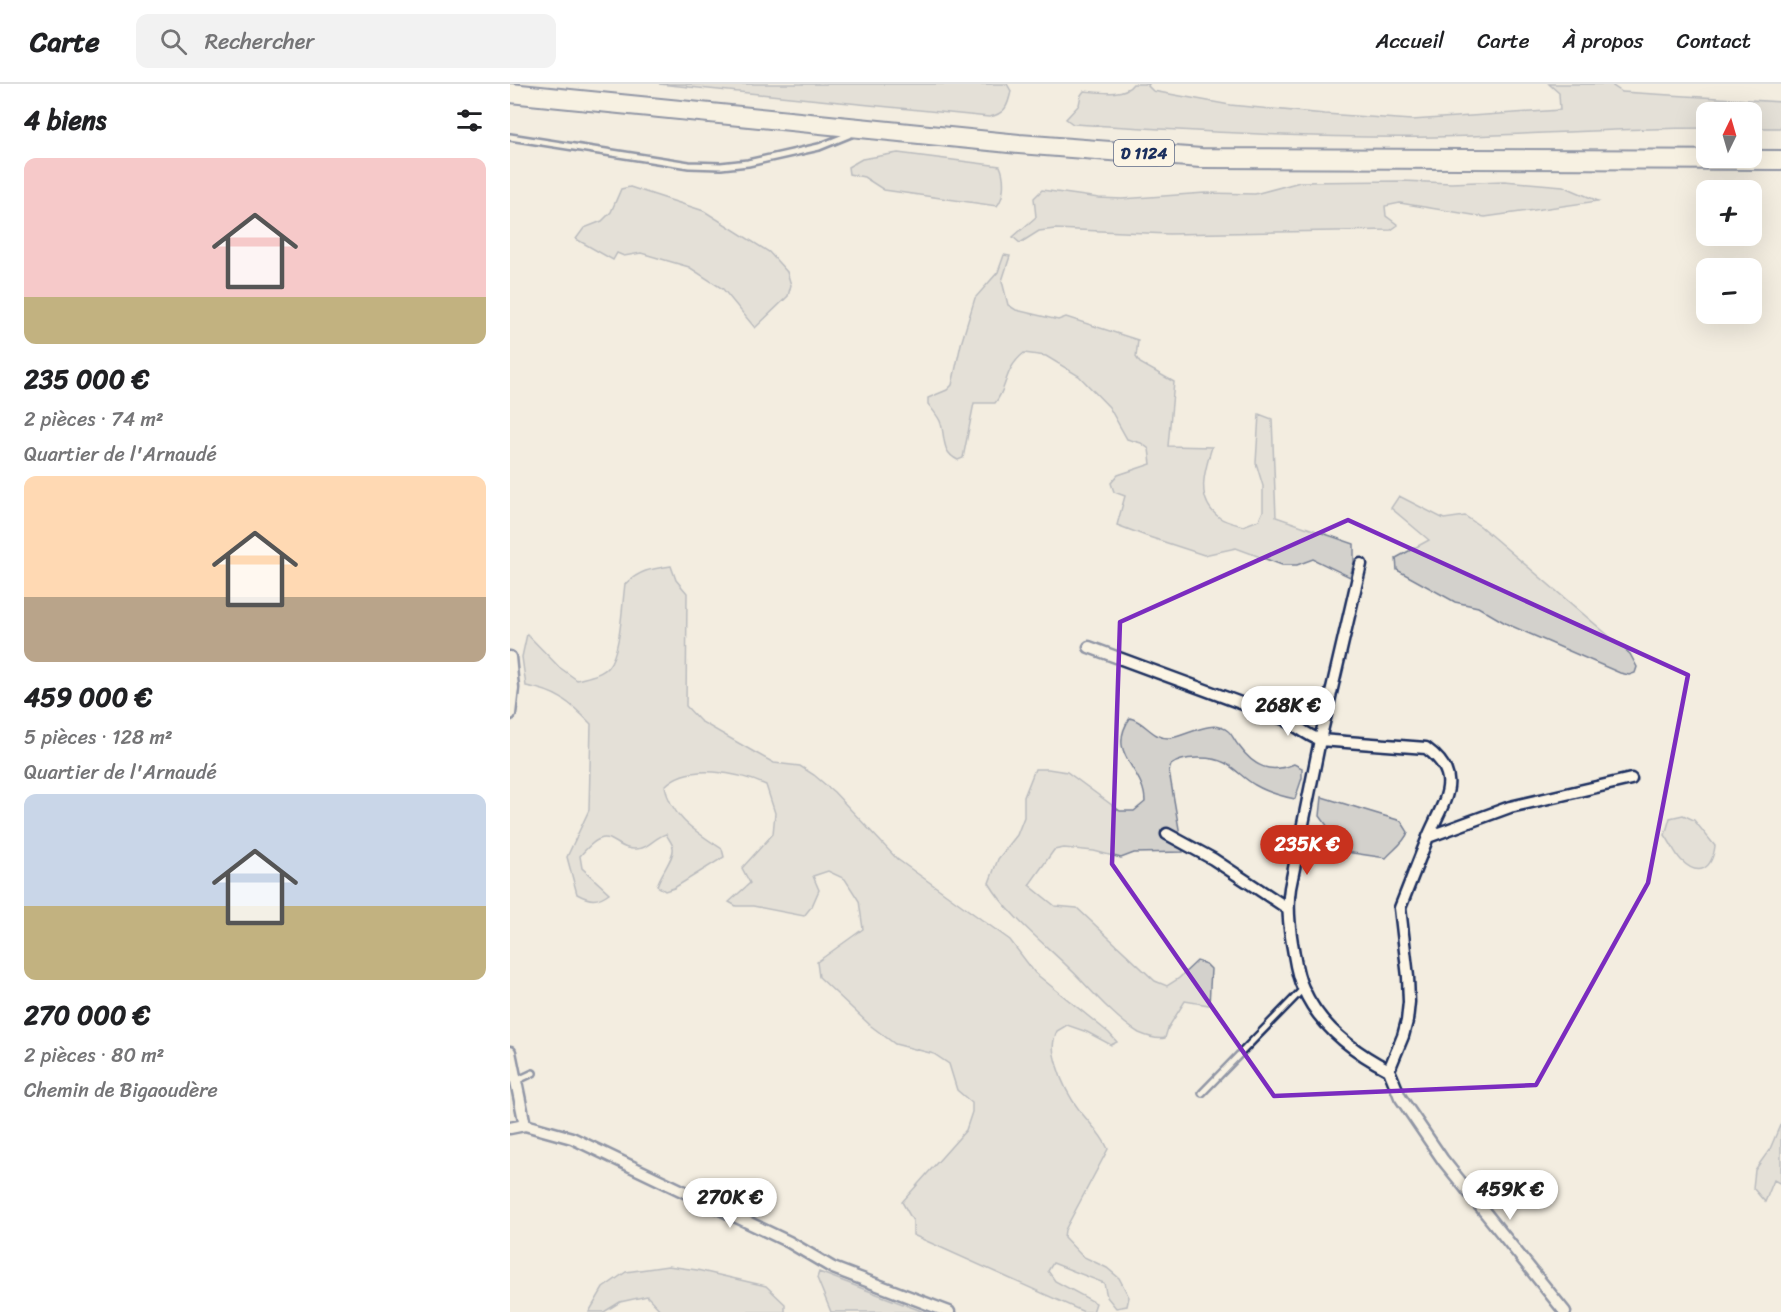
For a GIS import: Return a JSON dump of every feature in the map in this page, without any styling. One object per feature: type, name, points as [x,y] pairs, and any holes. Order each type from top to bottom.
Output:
[{"type":"highway","name":"D 1124","points":[[510,93],[1018,144],[1201,158],[1781,160]]},
{"type":"street","points":[[1361,564],[1320,740],[1287,908],[1297,970],[1303,989],[1322,1018],[1338,1035],[1369,1060],[1389,1070],[1400,1097],[1443,1160],[1565,1312]]},
{"type":"street","points":[[1089,647],[1284,719],[1299,726],[1308,736],[1320,740],[1419,747],[1426,748],[1439,757],[1448,773],[1450,787],[1400,908],[1408,968],[1409,1002],[1403,1036],[1389,1070]]},
{"type":"street","points":[[510,657],[513,688],[510,714]]},
{"type":"street","points":[[1428,837],[1510,807],[1631,779]]},
{"type":"street","points":[[1167,834],[1213,859],[1287,908]]},
{"type":"street","points":[[510,1052],[525,1125]]},
{"type":"street","points":[[510,1128],[525,1125],[572,1138],[789,1242],[833,1268],[949,1312]]},
{"type":"lane","points":[[510,137],[688,165],[721,166],[748,163],[819,147],[866,127]]},
{"type":"lane","points":[[1202,1093],[1303,989]]},
{"type":"lane","points":[[516,1081],[533,1073]]},
{"type":"highlighted area","points":[[1348,520],[1688,675],[1648,883],[1536,1085],[1274,1096],[1112,864],[1120,622]]},
{"type":"shaded area","points":[[659,84],[1007,84],[1011,91],[1005,108],[999,114],[989,117]]},
{"type":"shaded area","points":[[1133,84],[1149,84],[1148,86],[1153,91],[1230,105],[1412,120],[1560,110],[1559,93],[1549,84],[1613,84],[1622,92],[1781,102],[1781,128],[1762,128],[1762,102],[1696,102],[1696,128],[1435,137],[1344,137],[1208,132],[1073,124],[1066,119],[1079,105],[1084,91],[1103,93],[1124,91]]},
{"type":"shaded area","points":[[898,153],[1000,166],[1003,187],[1000,202],[997,206],[884,190],[864,177],[849,174],[848,167],[862,159]]},
{"type":"shaded area","points":[[1504,181],[1563,186],[1598,201],[1485,217],[1400,203],[1385,206],[1386,216],[1398,225],[1391,230],[1169,234],[1055,229],[1039,231],[1020,243],[1013,237],[1036,217],[1034,198],[1042,190],[1122,199],[1205,193],[1255,194],[1300,182],[1451,183]]},
{"type":"shaded area","points":[[630,187],[704,211],[769,252],[787,272],[791,285],[788,296],[755,328],[723,289],[689,267],[641,253],[624,256],[617,253],[613,260],[576,239],[584,228],[602,221],[611,212],[621,189]]},
{"type":"shaded area","points":[[1004,255],[1010,256],[1002,281],[1008,305],[1016,310],[1058,320],[1066,317],[1138,340],[1136,357],[1140,363],[1174,382],[1168,446],[1212,447],[1204,476],[1204,494],[1212,511],[1220,518],[1243,526],[1259,520],[1263,511],[1263,486],[1256,463],[1259,414],[1272,419],[1276,517],[1354,544],[1354,562],[1350,577],[1313,559],[1297,565],[1282,565],[1236,548],[1204,555],[1117,525],[1125,496],[1114,492],[1111,483],[1118,475],[1151,464],[1149,449],[1141,443],[1127,439],[1109,407],[1079,376],[1046,356],[1024,353],[1012,366],[995,403],[974,403],[963,458],[958,460],[952,457],[944,443],[940,421],[928,404],[928,398],[947,390],[952,385],[975,298],[998,272]]},
{"type":"shaded area","points":[[1399,496],[1444,519],[1465,516],[1480,526],[1630,654],[1637,667],[1635,673],[1629,675],[1620,673],[1507,624],[1478,607],[1455,602],[1397,570],[1396,558],[1429,540],[1391,508]]},
{"type":"shaded area","points":[[671,566],[676,580],[687,593],[686,706],[700,721],[774,763],[800,766],[814,775],[834,792],[897,859],[1010,940],[1035,973],[1117,1042],[1111,1045],[1087,1032],[1067,1025],[1057,1031],[1053,1049],[1059,1072],[1069,1095],[1099,1133],[1108,1149],[1065,1230],[1064,1237],[1082,1256],[1107,1268],[1119,1278],[1129,1297],[1127,1306],[1116,1308],[1107,1297],[1104,1283],[1053,1263],[1048,1271],[1055,1281],[1096,1303],[1093,1312],[1084,1312],[913,1235],[913,1221],[902,1202],[966,1130],[972,1112],[972,1103],[957,1090],[949,1064],[934,1054],[895,1044],[871,1026],[819,977],[817,962],[863,929],[859,901],[845,879],[828,871],[813,876],[819,890],[812,906],[804,916],[753,906],[736,906],[729,902],[750,883],[742,868],[773,834],[775,813],[766,785],[742,777],[714,772],[687,774],[675,779],[665,786],[673,807],[686,823],[722,849],[724,857],[674,888],[665,891],[657,886],[673,852],[666,834],[645,847],[632,849],[606,838],[599,839],[580,856],[582,868],[609,893],[593,900],[577,894],[567,857],[589,810],[591,724],[576,709],[554,694],[526,686],[522,657],[527,634],[559,667],[577,680],[598,674],[608,667],[616,651],[625,584],[646,571]]},
{"type":"shaded area","points":[[1130,718],[1164,738],[1177,737],[1207,727],[1222,727],[1257,764],[1277,768],[1294,764],[1302,768],[1302,778],[1295,799],[1274,794],[1247,780],[1229,765],[1213,759],[1197,758],[1176,762],[1171,765],[1169,771],[1183,852],[1134,853],[1121,858],[1094,851],[1064,848],[1054,850],[1029,885],[1055,906],[1077,908],[1155,981],[1167,986],[1197,961],[1206,964],[1211,969],[1209,1005],[1185,1001],[1168,1028],[1165,1038],[1139,1033],[1116,1016],[1020,922],[989,883],[998,859],[1017,835],[1024,817],[1024,797],[1035,769],[1067,772],[1120,811],[1134,811],[1145,802],[1143,790],[1124,752],[1122,742],[1123,731]]},
{"type":"shaded area","points":[[1322,797],[1401,821],[1408,832],[1402,843],[1386,858],[1346,852],[1320,816]]},
{"type":"shaded area","points":[[1683,815],[1694,820],[1715,846],[1708,865],[1699,870],[1693,869],[1681,860],[1665,835],[1670,818]]},
{"type":"shaded area","points":[[1781,1123],[1781,1184],[1774,1180],[1765,1202],[1753,1188],[1755,1170],[1770,1149]]},
{"type":"shaded area","points":[[668,1266],[697,1270],[766,1286],[785,1304],[785,1312],[662,1312],[647,1296],[620,1302],[604,1312],[589,1312],[603,1288],[626,1272]]},
{"type":"shaded area","points":[[819,1272],[924,1312],[831,1312],[817,1278]]}]
